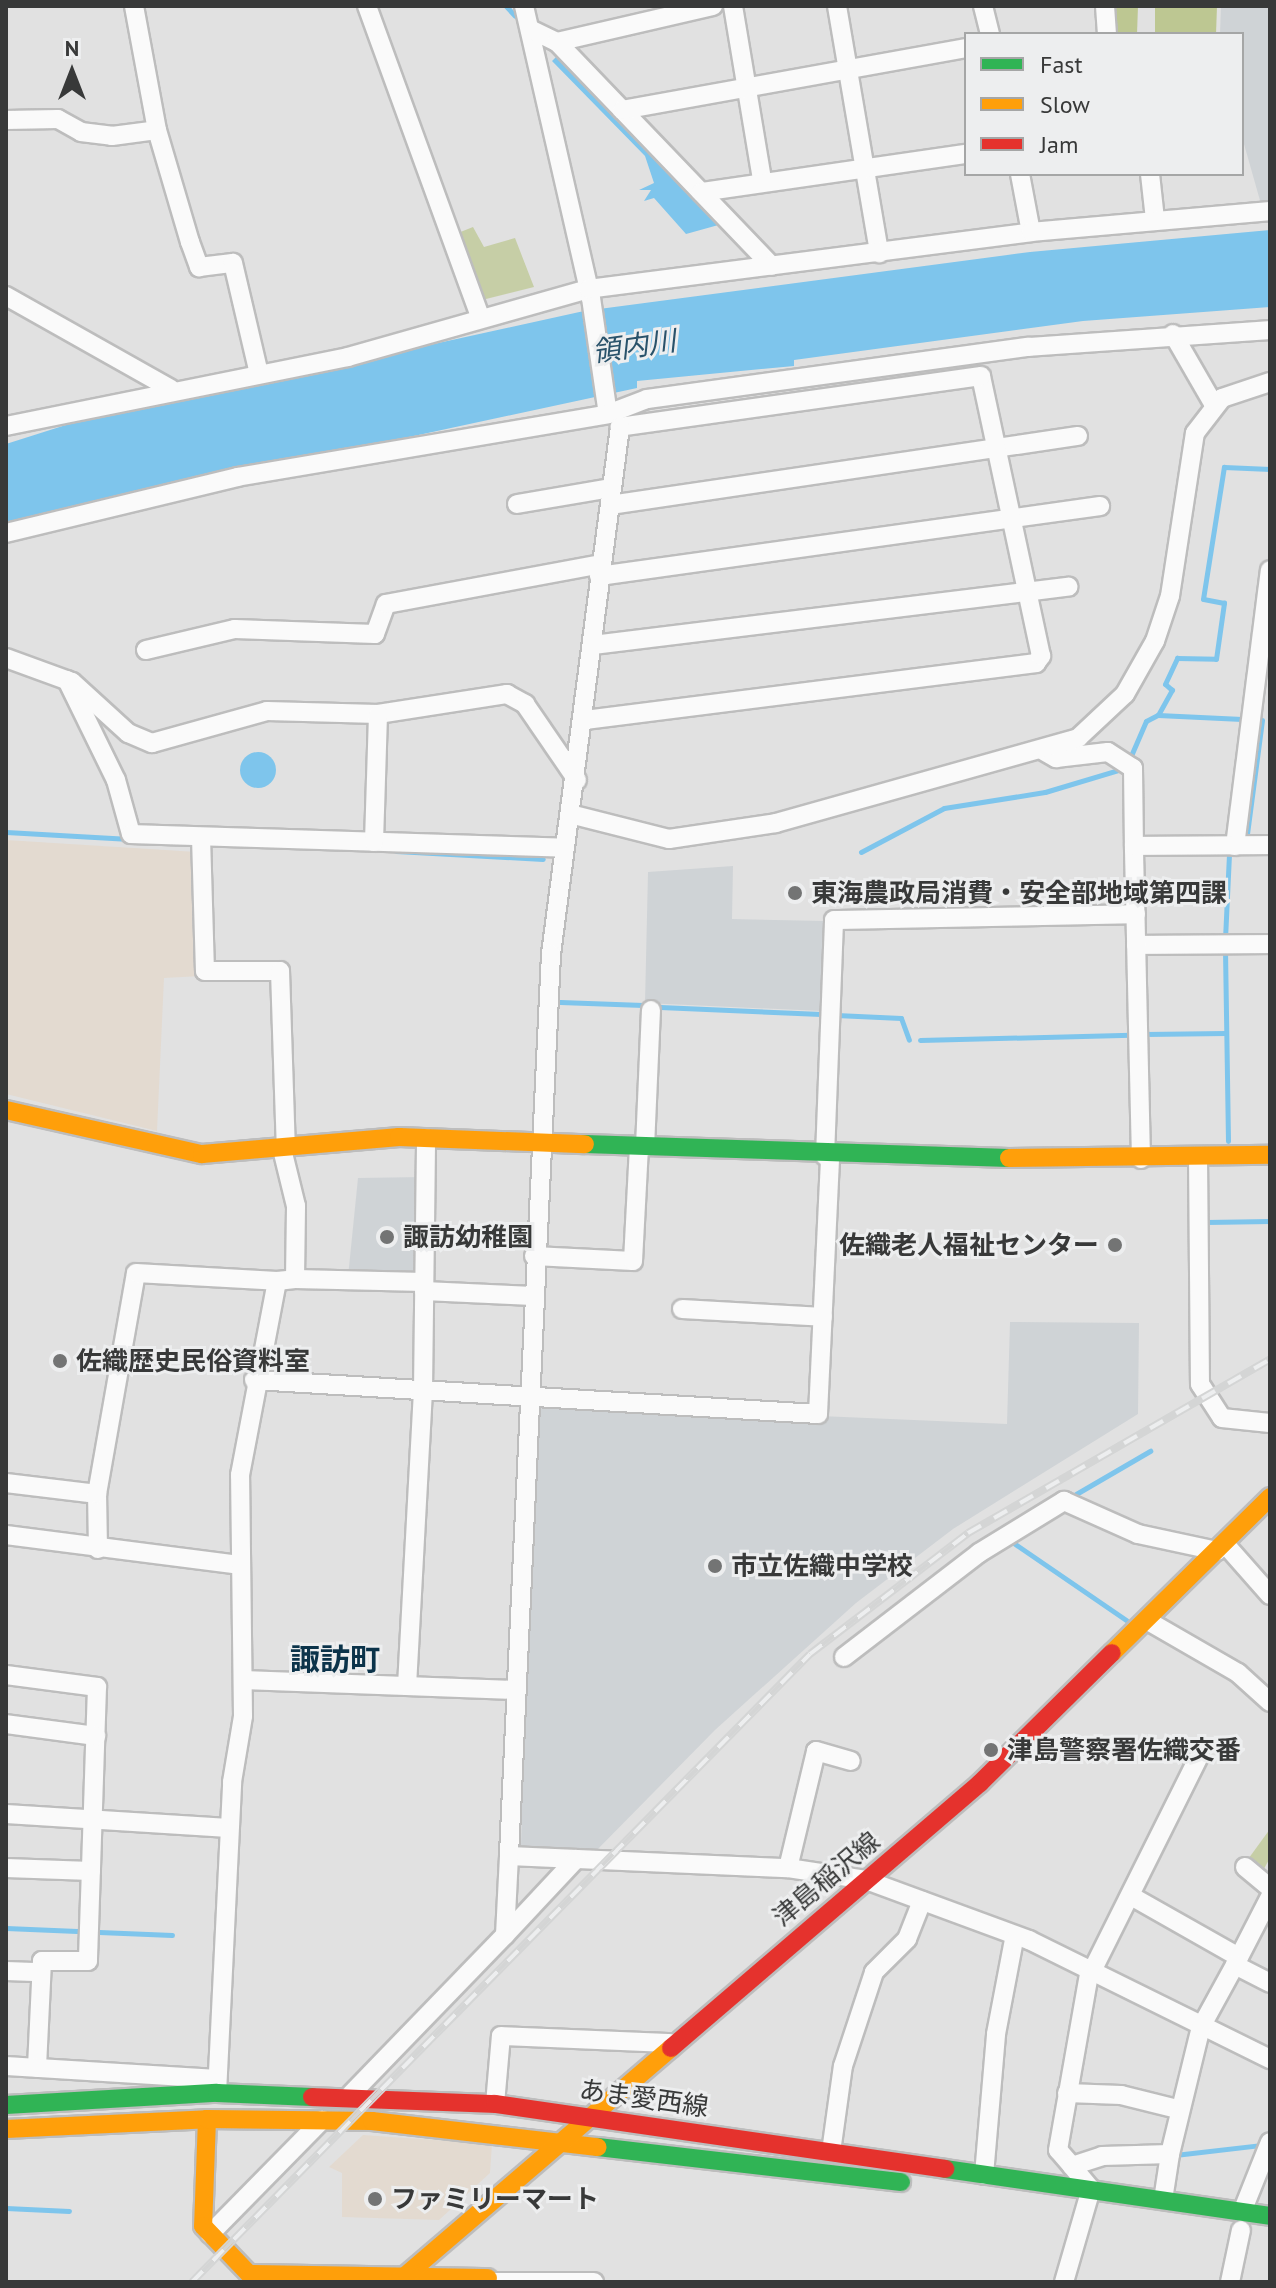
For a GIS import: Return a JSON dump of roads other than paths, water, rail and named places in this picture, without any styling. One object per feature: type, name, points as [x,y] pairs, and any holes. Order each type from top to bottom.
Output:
[{"type":"main road","points":[[6,1110],[202,1154],[426,1138],[827,1156],[1141,1159],[1270,1155]]},
{"type":"main road","name":"津島稲沢線","points":[[399,2281],[586,2114],[980,1783],[1148,1621],[1270,1497]]},
{"type":"main road","name":"あま愛西線","points":[[6,2105],[217,2086],[495,2104],[586,2114],[984,2175],[1089,2198],[1163,2200],[1242,2221],[1270,2234]]},
{"type":"main road","points":[[207,2119],[203,2226],[246,2278],[488,2280]]},
{"type":"main road","name":"あま愛西線","points":[[6,2129],[207,2119],[322,2120],[560,2138],[1089,2198],[1242,2221],[1270,2216]]},
{"type":"street","points":[[134,6],[157,130],[199,267],[233,263],[259,374]]},
{"type":"street","points":[[367,6],[480,317]]},
{"type":"street","points":[[524,6],[590,293],[608,409]]},
{"type":"street","points":[[557,42],[713,6]]},
{"type":"street","points":[[733,6],[762,179]]},
{"type":"street","points":[[837,6],[879,253]]},
{"type":"street","points":[[983,6],[990,32]]},
{"type":"street","points":[[1105,6],[1107,32]]},
{"type":"street","points":[[530,29],[557,42],[772,266]]},
{"type":"street","points":[[622,110],[964,48]]},
{"type":"street","points":[[6,120],[58,119],[81,132],[112,136],[157,130]]},
{"type":"street","points":[[701,192],[762,179],[964,154]]},
{"type":"street","points":[[1020,176],[1031,232]]},
{"type":"street","points":[[1150,176],[1155,219]]},
{"type":"street","points":[[6,426],[171,389],[259,374],[480,317],[590,293],[1031,232],[1270,211]]},
{"type":"street","points":[[6,296],[171,389]]},
{"type":"street","points":[[6,533],[237,477],[608,409],[1028,347],[1173,334],[1270,330]]},
{"type":"street","points":[[1173,334],[1214,405]]},
{"type":"street","points":[[505,1935],[539,1142],[565,848],[585,720],[600,570],[620,427],[981,376],[1009,520],[1027,592],[1036,663],[585,720]]},
{"type":"street","points":[[570,814],[669,839],[776,823],[1045,752],[1102,720],[1155,641],[1170,596],[1190,450],[1214,405],[1270,382]]},
{"type":"street","points":[[627,407],[714,416]]},
{"type":"street","points":[[517,504],[611,496],[1078,436]]},
{"type":"street","points":[[146,650],[235,629],[375,634],[386,604],[600,570],[1100,506]]},
{"type":"street","points":[[1235,846],[1270,570]]},
{"type":"street","points":[[593,645],[1068,587]]},
{"type":"street","points":[[6,658],[67,680],[128,733],[152,743],[267,711],[378,714],[507,694],[525,704],[577,780]]},
{"type":"street","points":[[67,680],[116,780],[131,834],[565,848]]},
{"type":"street","points":[[374,842],[378,714]]},
{"type":"street","points":[[1045,752],[1056,758],[1108,752],[1133,768],[1141,1159]]},
{"type":"street","points":[[6,2066],[217,2086],[229,1828],[243,1680],[240,1475],[254,1380],[286,1280],[296,1206],[284,1149],[280,971],[205,971],[201,837]]},
{"type":"street","points":[[1134,846],[1270,845]]},
{"type":"street","points":[[254,1380],[818,1414],[834,920],[1136,914]]},
{"type":"street","points":[[1136,945],[1270,944]]},
{"type":"street","points":[[534,1256],[633,1261],[651,1010]]},
{"type":"street","points":[[407,1686],[423,1390],[426,1138]]},
{"type":"street","points":[[1198,1157],[1200,1384],[1222,1418],[1270,1423]]},
{"type":"street","points":[[98,1549],[97,1494],[136,1273],[424,1287],[533,1296]]},
{"type":"street","points":[[682,1309],[823,1317]]},
{"type":"street","points":[[6,1483],[97,1494]]},
{"type":"street","points":[[844,1657],[979,1553],[1064,1501],[1138,1534],[1221,1547],[1270,1595]]},
{"type":"street","points":[[6,1535],[239,1565]]},
{"type":"street","points":[[1148,1621],[1238,1673],[1270,1702]]},
{"type":"street","points":[[6,1675],[97,1687],[88,1961],[42,1961],[37,2068]]},
{"type":"street","points":[[243,1680],[516,1690]]},
{"type":"street","points":[[6,1724],[96,1736]]},
{"type":"street","points":[[788,1868],[816,1751],[851,1761]]},
{"type":"street","points":[[1064,2282],[1089,2198],[1072,2166],[1058,2150],[1092,1968],[1199,1756]]},
{"type":"street","points":[[6,1814],[93,1817],[229,1828]]},
{"type":"street","points":[[509,1856],[788,1868],[866,1880],[1092,1968],[1201,2027],[1270,2059]]},
{"type":"street","points":[[351,2094],[576,1859]]},
{"type":"street","points":[[1245,1867],[1270,1888]]},
{"type":"street","points":[[6,1868],[91,1871]]},
{"type":"street","points":[[1131,1896],[1270,1983]]},
{"type":"street","points":[[1163,2200],[1177,2109],[1201,2027],[1270,1897]]},
{"type":"street","points":[[831,2152],[843,2066],[874,1972],[907,1939],[922,1901]]},
{"type":"street","points":[[984,2175],[996,2034],[1014,1940]]},
{"type":"street","points":[[6,1971],[41,1972]]},
{"type":"street","points":[[495,2104],[501,2036],[671,2043]]},
{"type":"street","points":[[1067,2093],[1121,2095],[1177,2109]]},
{"type":"street","points":[[210,2234],[322,2120]]},
{"type":"street","points":[[1230,2282],[1242,2221],[1270,2142]]},
{"type":"street","points":[[1072,2166],[1102,2156],[1170,2154]]},
{"type":"street","points":[[488,2280],[594,2282]]},
{"type":"water","points":[[557,56],[722,224],[686,234],[654,198],[644,201],[651,190],[639,190],[654,183],[645,156],[552,61]]},
{"type":"water","name":"領内川","points":[[1270,230],[1270,307],[1083,321],[794,360],[794,366],[637,381],[637,388],[6,524],[6,444],[69,424],[584,311],[1030,252]]},
{"type":"water","points":[[258,752],[271,757],[276,770],[271,783],[258,788],[245,783],[240,770],[245,757]]},
{"type":"waterway","points":[[506,6],[515,16]]},
{"type":"waterway","points":[[1158,715],[1172,690],[1165,684],[1177,658],[1216,659],[1224,603],[1203,599],[1224,467],[1270,469]]},
{"type":"waterway","points":[[1130,758],[1146,721],[1158,715],[1242,719]]},
{"type":"waterway","points":[[1247,834],[1262,720]]},
{"type":"waterway","points":[[861,852],[944,808],[1045,792],[1125,768]]},
{"type":"waterway","points":[[6,832],[130,839]]},
{"type":"waterway","points":[[396,851],[543,859]]},
{"type":"waterway","points":[[1225,939],[1229,854]]},
{"type":"waterway","points":[[1225,950],[1228,1141]]},
{"type":"waterway","points":[[560,1002],[643,1005]]},
{"type":"waterway","points":[[660,1007],[821,1014]]},
{"type":"waterway","points":[[836,1015],[901,1018],[909,1040]]},
{"type":"waterway","points":[[1145,1034],[1226,1033]]},
{"type":"waterway","points":[[920,1040],[1131,1035]]},
{"type":"waterway","points":[[1206,1222],[1270,1221]]},
{"type":"waterway","points":[[1076,1494],[1150,1451]]},
{"type":"waterway","points":[[1015,1544],[1126,1620]]},
{"type":"waterway","points":[[6,1928],[77,1931]]},
{"type":"waterway","points":[[99,1932],[172,1935]]},
{"type":"waterway","points":[[1175,2155],[1262,2145]]},
{"type":"waterway","points":[[6,2208],[69,2211]]},
{"type":"railway","points":[[192,2282],[810,1654],[968,1533],[1270,1359]]},
{"type":"place","name":"東海農政局消費・安全部地域第四課","points":[[795,893]]},
{"type":"place","name":"諏訪幼稚園","points":[[387,1237]]},
{"type":"place","name":"佐織老人福祉センター","points":[[1115,1245]]},
{"type":"place","name":"佐織歴史民俗資料室","points":[[60,1361]]},
{"type":"place","name":"市立佐織中学校","points":[[715,1566]]},
{"type":"place","name":"津島警察署佐織交番","points":[[991,1750]]},
{"type":"place","name":"ファミリーマート","points":[[375,2199]]},
{"type":"district","name":"諏訪町","points":[[335,1659]]}]
